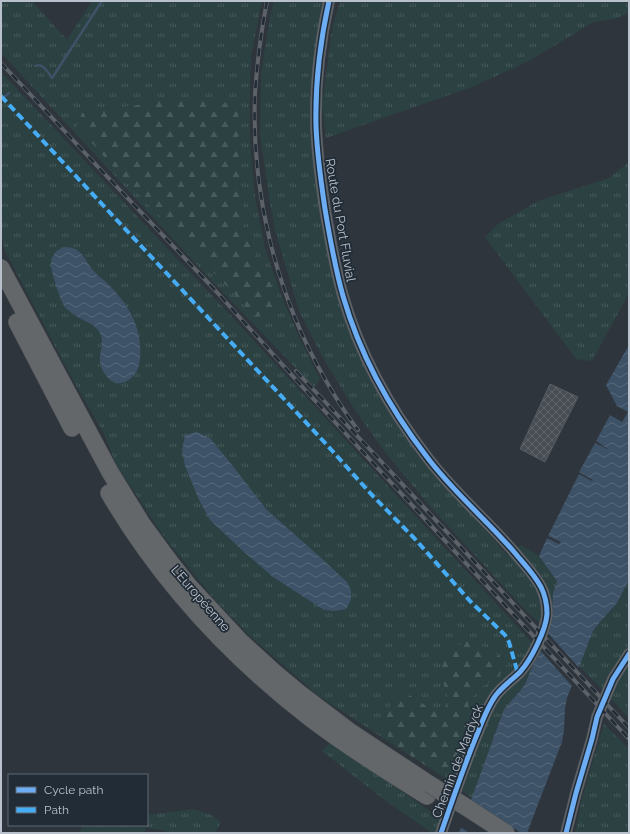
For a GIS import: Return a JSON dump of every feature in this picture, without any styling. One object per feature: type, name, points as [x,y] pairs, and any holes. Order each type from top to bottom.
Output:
[{"type":"highway","name":"L'Européenne","points":[[1,268],[110,472],[142,524],[189,586],[241,642],[299,694],[484,833]]},
{"type":"highway","name":"L'Européenne","points":[[1,293],[85,452],[110,495],[144,548],[184,599],[239,656],[291,702],[346,744],[506,833]]},
{"type":"street","name":"Route du Port Fluvial","points":[[329,1],[322,34],[318,73],[316,104],[317,135],[320,172],[329,234],[343,296],[366,358],[380,386],[399,418],[441,474],[501,538]]},
{"type":"street","name":"Chemin de Mardyck","points":[[441,833],[472,746],[488,707],[500,690],[518,674],[528,661],[534,651],[546,621],[545,597],[541,587],[528,569],[501,538]]},
{"type":"street","points":[[566,833],[597,717],[613,679],[629,654]]},
{"type":"green space","points":[[1,1],[32,1],[67,40],[92,1],[262,1],[251,57],[250,142],[255,196],[265,248],[281,295],[299,337],[320,379],[314,387],[211,280],[1,53]],"holes":[[[138,105],[239,181],[246,229],[260,269],[272,285],[256,317],[115,169],[77,126],[82,113]]]},
{"type":"green space","points":[[274,1],[325,1],[312,100],[353,339],[388,410],[425,463],[507,555],[521,545],[539,556],[557,581],[552,614],[547,629],[527,612],[427,503],[384,451],[353,407],[324,360],[299,311],[275,230],[260,134],[261,73]]},
{"type":"green space","points":[[340,1],[629,1],[629,13],[614,19],[594,22],[527,62],[472,87],[326,138],[322,106],[332,29]]},
{"type":"green space","points":[[1,72],[222,306],[539,650],[523,687],[504,709],[472,798],[442,776],[461,749],[468,704],[478,688],[496,679],[508,663],[440,675],[448,696],[445,708],[384,717],[389,742],[319,696],[252,638],[214,599],[162,534],[116,464],[104,434],[73,380],[4,249],[1,233]],"holes":[[[84,257],[92,270],[106,283],[130,311],[140,338],[108,379],[100,363],[102,343],[101,334],[97,328],[75,316]]]},
{"type":"green space","points":[[165,97],[238,104],[239,181],[246,230],[260,269],[272,285],[277,297],[271,312],[256,317],[115,169],[77,126],[82,113],[138,105]]},
{"type":"green space","points":[[629,162],[629,293],[592,361],[576,359],[485,237],[498,224],[538,201],[609,178]]},
{"type":"green space","points":[[629,580],[629,719],[579,666],[593,631],[617,603]]},
{"type":"green space","points":[[469,639],[492,651],[508,663],[496,679],[478,688],[468,704],[474,725],[461,749],[442,776],[389,742],[384,717],[400,689],[431,709],[445,708],[448,696],[440,675],[445,653]]},
{"type":"green space","points":[[604,724],[629,749],[629,833],[575,833],[582,798]]},
{"type":"green space","points":[[331,742],[440,818],[436,833],[432,833],[382,798],[322,751]]},
{"type":"green space","points":[[194,809],[211,815],[221,822],[215,833],[170,833],[163,830],[146,828],[144,833],[80,833],[82,826],[148,826],[148,815]]},
{"type":"water","points":[[63,247],[70,247],[79,251],[94,271],[114,290],[132,316],[139,336],[140,359],[136,372],[126,382],[113,382],[105,375],[100,362],[102,338],[98,330],[96,327],[71,313],[62,302],[51,263],[55,253]]},
{"type":"water","points":[[629,345],[629,580],[617,603],[593,631],[567,698],[562,742],[527,833],[459,833],[504,709],[525,684],[552,614],[553,593],[557,581],[539,556],[547,538],[559,544],[561,542],[548,536],[579,474],[592,481],[593,480],[579,472],[595,443],[608,449],[596,441],[610,415],[622,422],[628,412],[617,406],[606,385]]},
{"type":"water","points":[[197,432],[210,438],[266,509],[347,582],[351,590],[351,600],[346,609],[335,611],[324,610],[273,577],[210,520],[199,500],[185,466],[182,450],[185,435]]},
{"type":"pier","points":[[545,630],[580,669],[573,687],[538,648]]},
{"type":"pier","points":[[469,799],[521,833],[469,833],[459,826]]},
{"type":"building","points":[[550,384],[578,397],[545,462],[520,449]]},
{"type":"waterway","points":[[35,66],[40,65],[43,67],[52,78],[102,1]]},
{"type":"waterway","points":[[1,100],[9,93]]},
{"type":"railway","points":[[267,1],[261,36],[255,94],[257,168],[262,205],[280,277],[293,312],[325,379],[358,430]]},
{"type":"railway","points":[[1,63],[214,289],[308,393],[629,739]]},
{"type":"railway","points":[[296,371],[629,728]]},
{"type":"marked path","points":[[1,96],[371,494],[415,539],[470,601],[505,635],[509,642],[518,674]]},
{"type":"cycle path","points":[[329,1],[323,32],[317,79],[316,110],[318,157],[325,209],[335,264],[350,318],[367,360],[389,401],[413,439],[437,470],[529,569],[541,587],[546,603],[546,621],[541,636],[524,667],[496,695],[486,713],[463,769],[441,833]]},
{"type":"cycle path","points":[[566,833],[597,717],[613,679],[629,654]]}]
